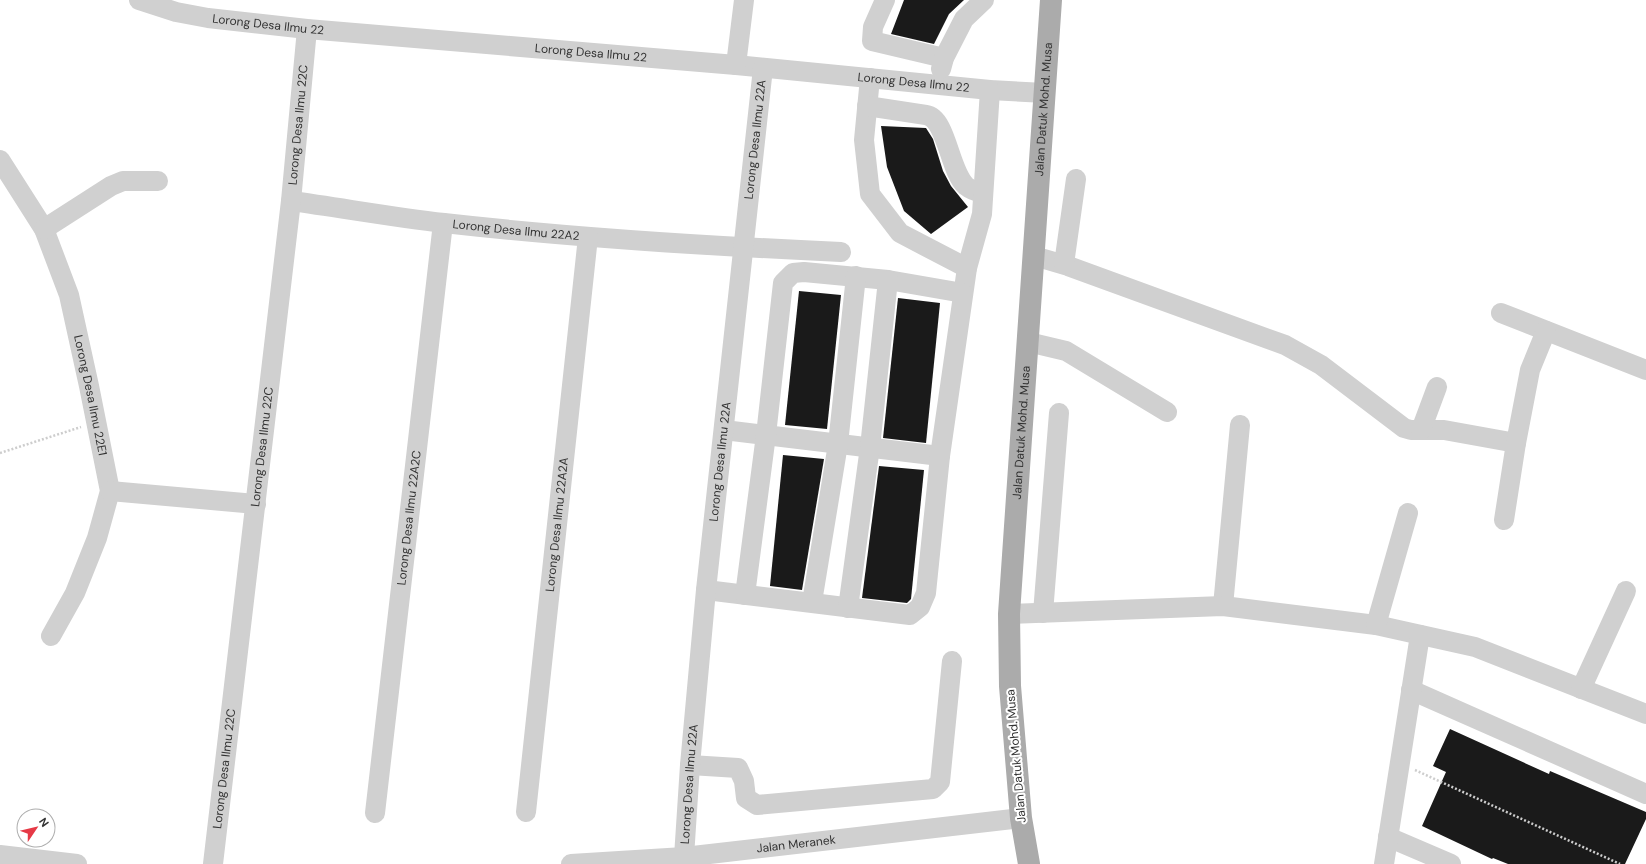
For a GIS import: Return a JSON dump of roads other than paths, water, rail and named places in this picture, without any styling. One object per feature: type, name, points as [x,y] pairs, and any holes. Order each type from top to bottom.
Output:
[{"type":"main road","name":"Jalan Datuk Mohd. Musa","points":[[1029,864],[1021,818],[1010,686],[1009,614],[1051,0]]},
{"type":"street","name":"Lorong Desa Ilmu 22","points":[[139,0],[176,12],[208,18],[307,29],[736,65],[990,90],[1045,93]]},
{"type":"street","points":[[736,65],[744,0]]},
{"type":"street","points":[[885,0],[873,27],[872,41],[944,58]]},
{"type":"street","points":[[937,85],[944,58],[964,19],[984,0]]},
{"type":"street","name":"Lorong Desa Ilmu 22C","points":[[213,864],[291,200],[307,29]]},
{"type":"street","name":"Lorong Desa Ilmu 22A","points":[[684,857],[690,765],[706,590],[763,68]]},
{"type":"street","points":[[870,78],[864,140],[870,194],[900,233],[967,268]]},
{"type":"street","points":[[706,590],[910,615],[920,607],[926,593],[940,456],[963,293],[967,268],[982,214],[990,90]]},
{"type":"street","points":[[867,106],[930,115],[939,125],[960,178],[967,187],[983,193]]},
{"type":"street","name":"Lorong Desa Ilmu 22E1","points":[[0,160],[44,229],[69,295],[110,491],[92,551],[75,592],[51,636]]},
{"type":"street","points":[[1064,264],[1076,179]]},
{"type":"street","points":[[44,229],[111,186],[124,181],[158,181]]},
{"type":"street","name":"Lorong Desa Ilmu 22A2","points":[[291,200],[443,223],[588,237],[841,252]]},
{"type":"street","name":"Lorong Desa Ilmu 22A2C","points":[[375,813],[443,223]]},
{"type":"street","name":"Lorong Desa Ilmu 22A2A","points":[[526,812],[588,237]]},
{"type":"street","points":[[1034,256],[1064,264],[1285,345],[1321,365],[1404,428],[1444,430],[1516,443]]},
{"type":"street","points":[[745,595],[766,436],[783,283],[793,273],[804,272],[888,280],[963,293]]},
{"type":"street","points":[[812,602],[838,444],[856,276]]},
{"type":"street","points":[[848,608],[870,447],[888,280]]},
{"type":"street","points":[[1501,313],[1646,370]]},
{"type":"street","points":[[1504,520],[1516,443],[1530,370],[1546,331]]},
{"type":"street","points":[[1028,342],[1066,351],[1167,412]]},
{"type":"street","points":[[1421,430],[1438,387]]},
{"type":"street","points":[[1043,613],[1059,413]]},
{"type":"street","points":[[1222,606],[1240,425]]},
{"type":"street","points":[[724,430],[940,456]]},
{"type":"street","points":[[110,491],[256,504]]},
{"type":"street","points":[[1376,625],[1408,513]]},
{"type":"street","points":[[1581,689],[1626,591]]},
{"type":"street","points":[[1009,614],[1222,606],[1376,625],[1475,647],[1646,714]]},
{"type":"street","points":[[1384,864],[1420,635]]},
{"type":"street","points":[[690,765],[738,768],[744,781],[746,798],[757,805],[933,789],[940,782],[952,661]]},
{"type":"street","points":[[1411,690],[1646,794]]},
{"type":"street","name":"Jalan Meranek","points":[[571,864],[684,857],[1021,818]]},
{"type":"street","points":[[1388,837],[1451,864]]},
{"type":"street","points":[[0,855],[77,864]]}]
